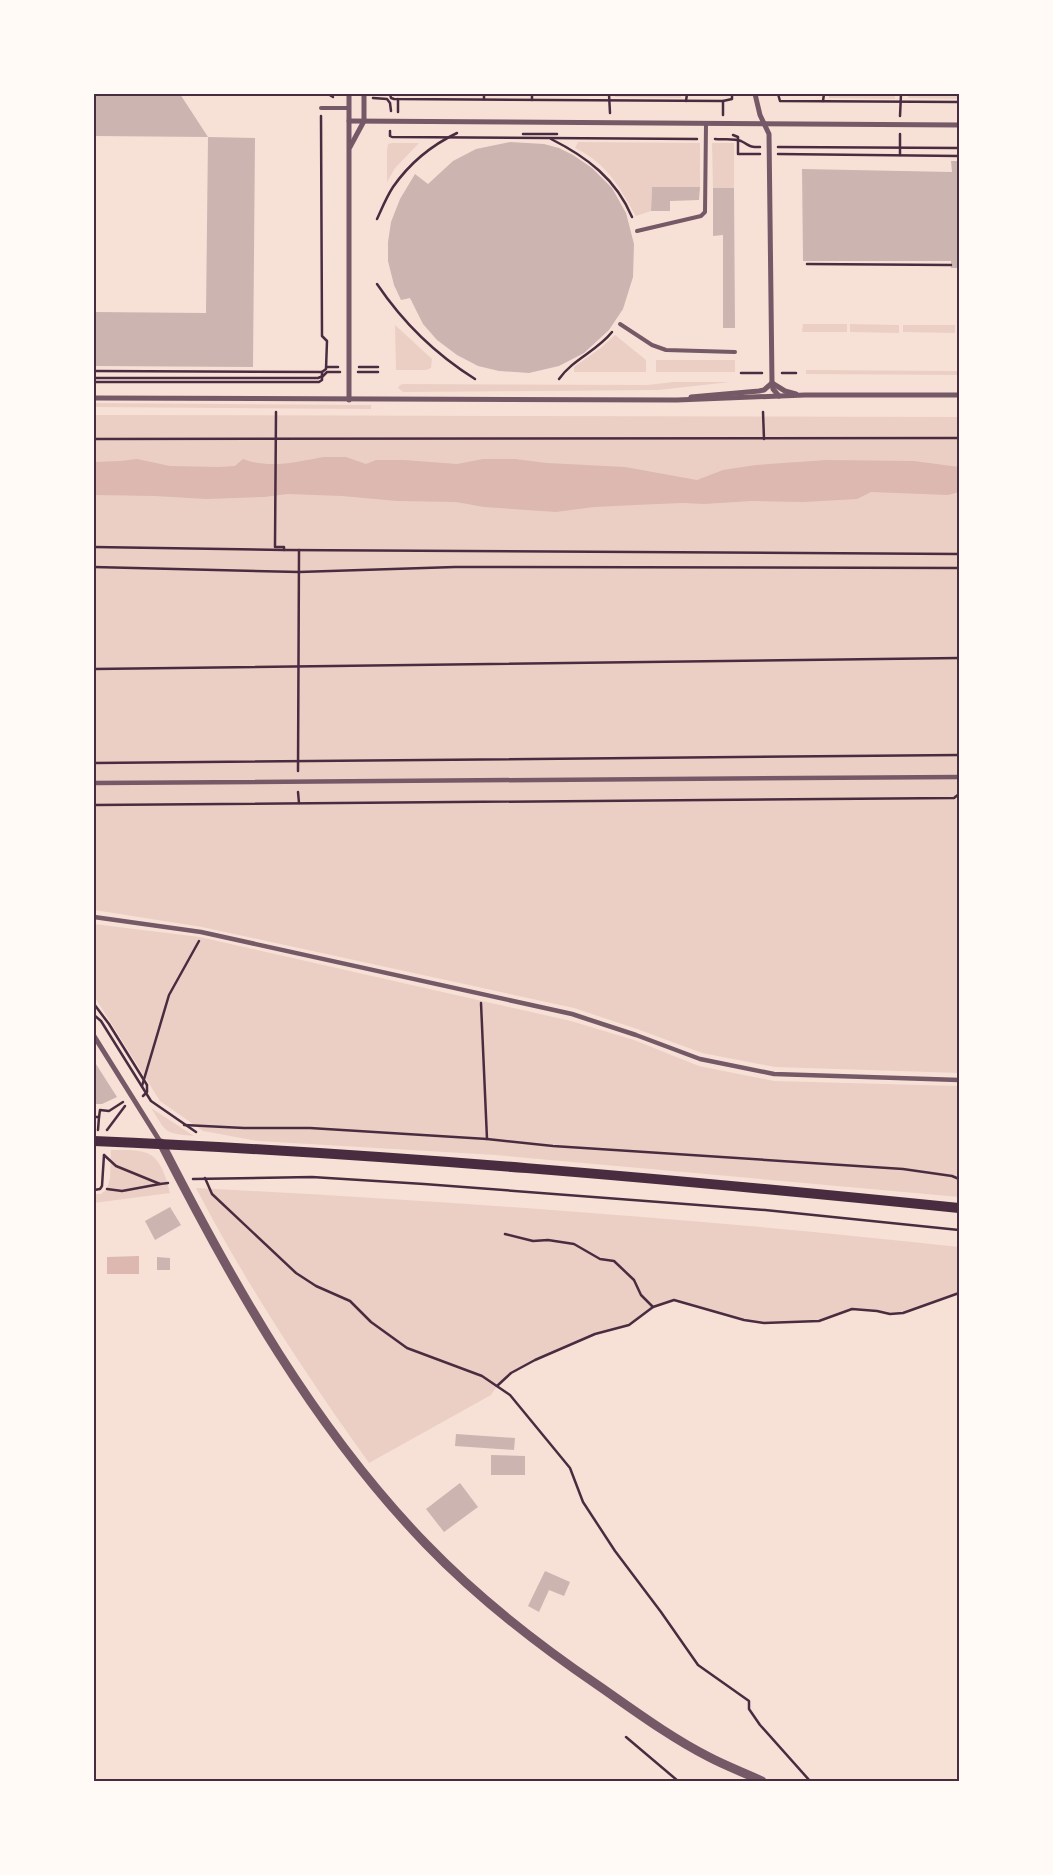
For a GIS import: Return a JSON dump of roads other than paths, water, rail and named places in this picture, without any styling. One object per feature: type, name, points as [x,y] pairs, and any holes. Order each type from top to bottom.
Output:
[{"type":"main road","points":[[96,1137],[161,1144],[428,1160],[731,1185],[959,1208]]},
{"type":"street","points":[[755,94],[760,115],[769,134],[772,383],[773,389],[779,396]]},
{"type":"street","points":[[349,95],[350,400]]},
{"type":"street","points":[[349,151],[364,121],[364,96]]},
{"type":"street","points":[[349,121],[959,125]]},
{"type":"street","points":[[772,383],[784,391],[805,395]]},
{"type":"street","points":[[677,400],[698,395],[759,392],[772,383]]},
{"type":"street","points":[[94,398],[677,400],[805,395],[959,395]]},
{"type":"street","points":[[94,783],[959,777]]},
{"type":"street","points":[[94,917],[201,932],[572,1014],[636,1034],[700,1059],[774,1074],[959,1080]]},
{"type":"street","points":[[94,1036],[161,1144],[239,1289],[293,1376],[338,1440],[375,1487],[426,1544],[481,1597],[549,1652],[684,1743],[762,1781]]},
{"type":"street","points":[[733,1768],[749,1781]]},
{"type":"lane","points":[[321,108],[349,108]]},
{"type":"lane","points":[[637,231],[701,216],[705,212],[706,124]]},
{"type":"lane","points":[[620,324],[652,345],[666,350],[735,352]]}]
